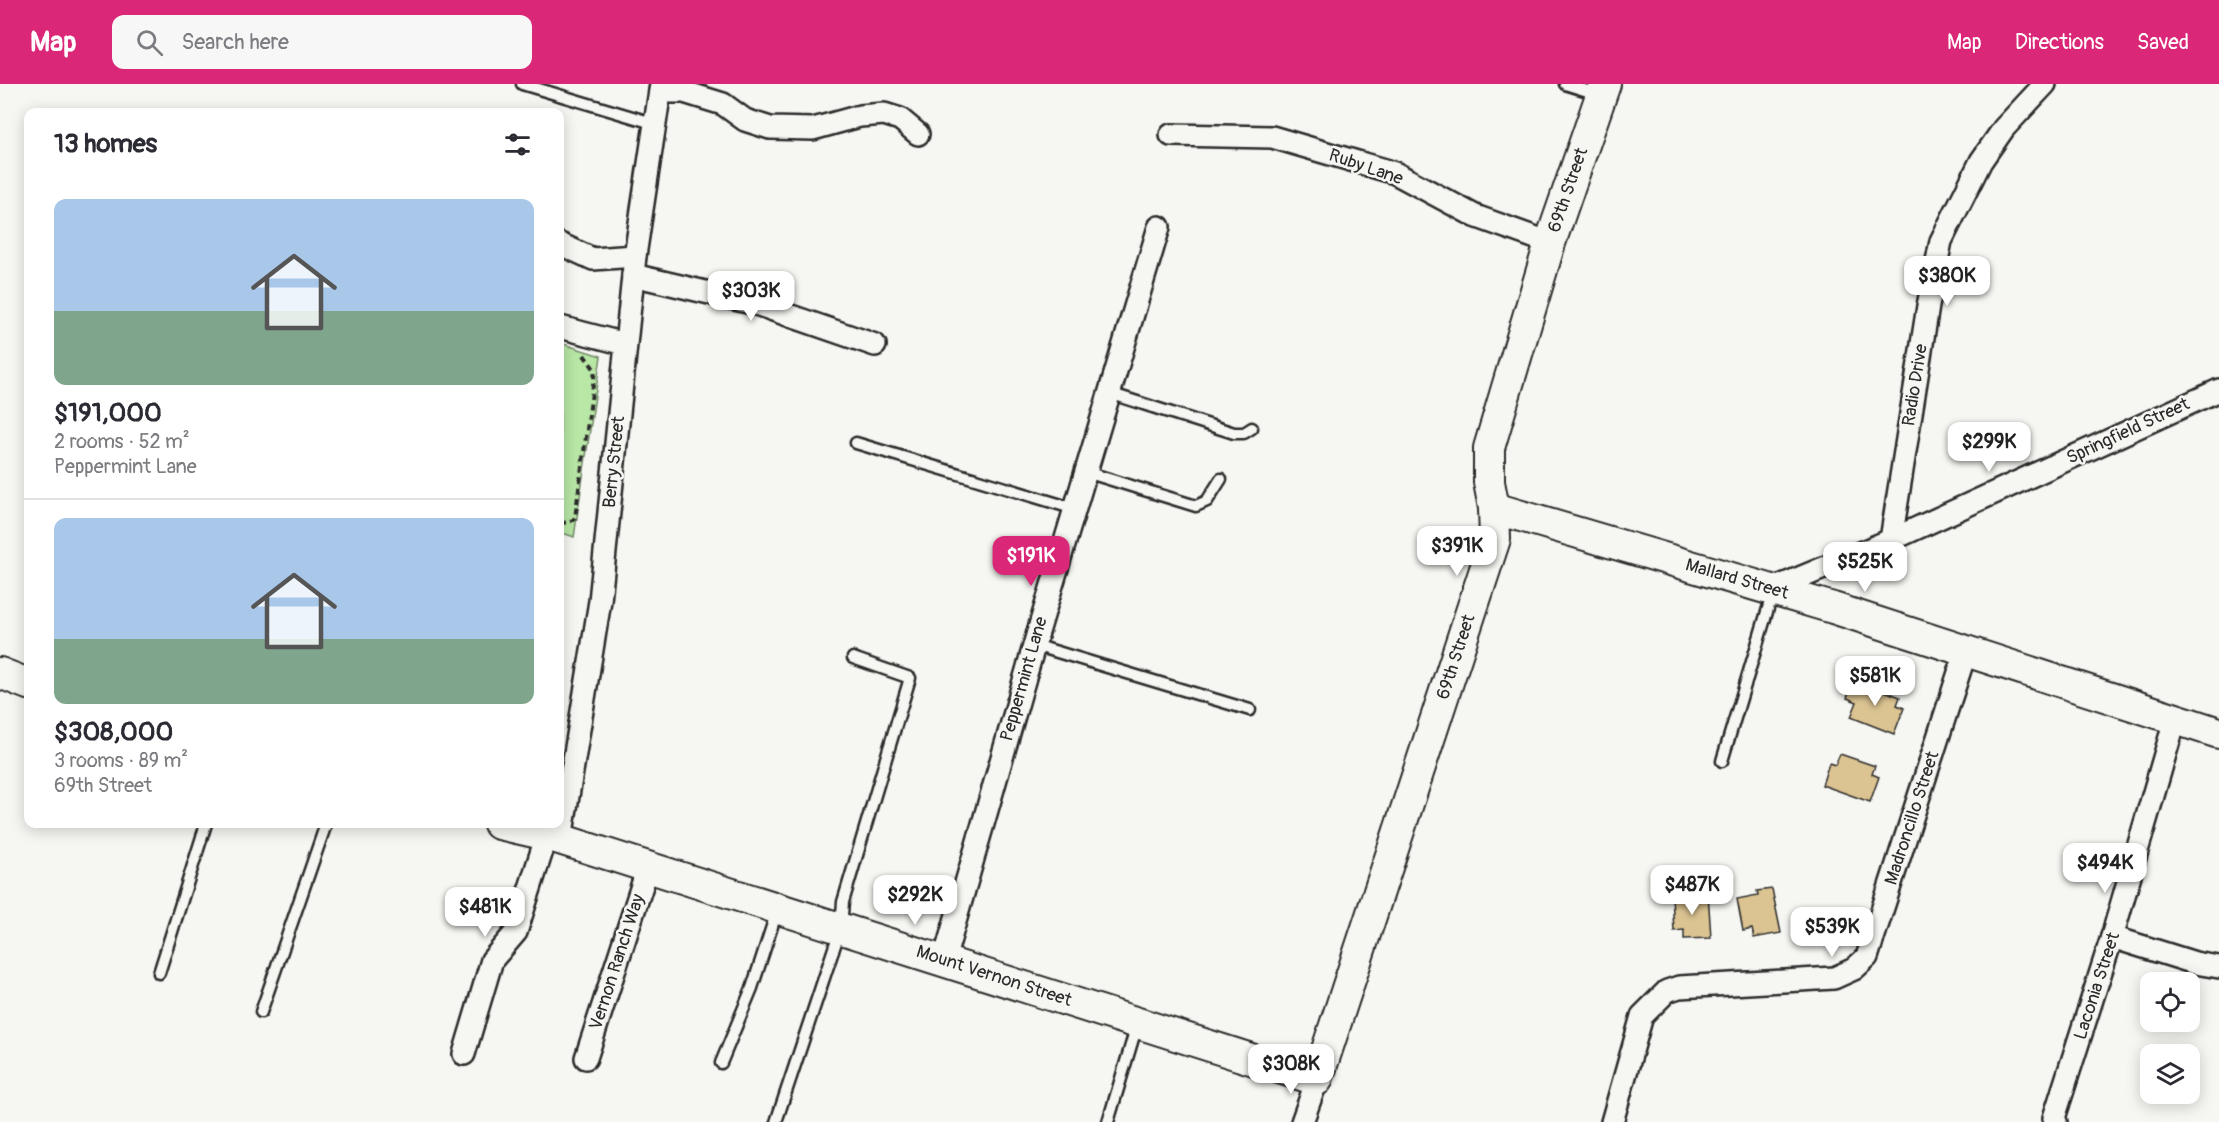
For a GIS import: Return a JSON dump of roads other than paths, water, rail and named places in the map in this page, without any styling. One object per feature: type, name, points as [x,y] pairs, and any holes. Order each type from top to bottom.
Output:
[{"type":"street","name":"Radio Drive","points":[[1891,540],[1928,306],[1941,241],[1981,161],[2004,128],[2045,84]]},
{"type":"street","name":"Berry Street","points":[[564,786],[600,601],[634,266],[660,88]]},
{"type":"street","points":[[660,88],[684,92],[723,104],[746,120],[770,128],[813,129],[860,116],[884,114],[900,119],[918,134]]},
{"type":"street","name":"69th Street","points":[[1302,1122],[1495,539],[1494,508],[1489,482],[1489,448],[1550,243],[1603,90]]},
{"type":"street","name":"Ruby Lane","points":[[1171,135],[1272,137],[1395,173],[1475,216],[1550,243]]},
{"type":"street","name":"Peppermint Lane","points":[[944,960],[1034,645],[1159,227]]},
{"type":"street","points":[[564,246],[593,259],[634,266],[756,304],[875,345]]},
{"type":"street","points":[[564,328],[625,344]]},
{"type":"street","name":"Springfield Street","points":[[1773,590],[1891,540],[2219,390]]},
{"type":"street","name":"Mallard Street","points":[[1494,508],[1773,590],[2219,733]]},
{"type":"street","name":"Madroncillo Street","points":[[1612,1122],[1642,1016],[1667,991],[1679,987],[1834,978],[1854,969],[1867,957],[1966,651]]},
{"type":"street","points":[[0,673],[24,682]]},
{"type":"street","name":"Laconia Street","points":[[2056,1122],[2054,1118],[2112,937],[2175,720]]},
{"type":"street","name":"Mount Vernon Street","points":[[516,828],[554,837],[841,927],[1317,1080]]},
{"type":"street","name":"Berry Street","points":[[464,1054],[492,960],[516,932],[556,828]]},
{"type":"street","name":"Vernon Ranch Way","points":[[586,1058],[648,867]]},
{"type":"street","points":[[2112,937],[2195,963],[2219,967]]},
{"type":"lane","points":[[522,84],[656,124]]},
{"type":"lane","points":[[1564,84],[1603,90]]},
{"type":"lane","points":[[1109,393],[1234,433],[1244,433],[1252,428]]},
{"type":"lane","points":[[856,443],[1075,509]]},
{"type":"lane","points":[[1086,472],[1196,506],[1207,501],[1221,479]]},
{"type":"lane","points":[[1722,761],[1773,590]]},
{"type":"lane","points":[[1034,645],[1250,710]]},
{"type":"lane","points":[[776,1122],[841,927],[843,902],[910,678],[853,658]]},
{"type":"lane","points":[[159,973],[205,828]]},
{"type":"lane","points":[[261,1012],[325,828]]},
{"type":"lane","points":[[722,1063],[752,988],[778,908]]},
{"type":"lane","points":[[1108,1122],[1138,1022]]}]
